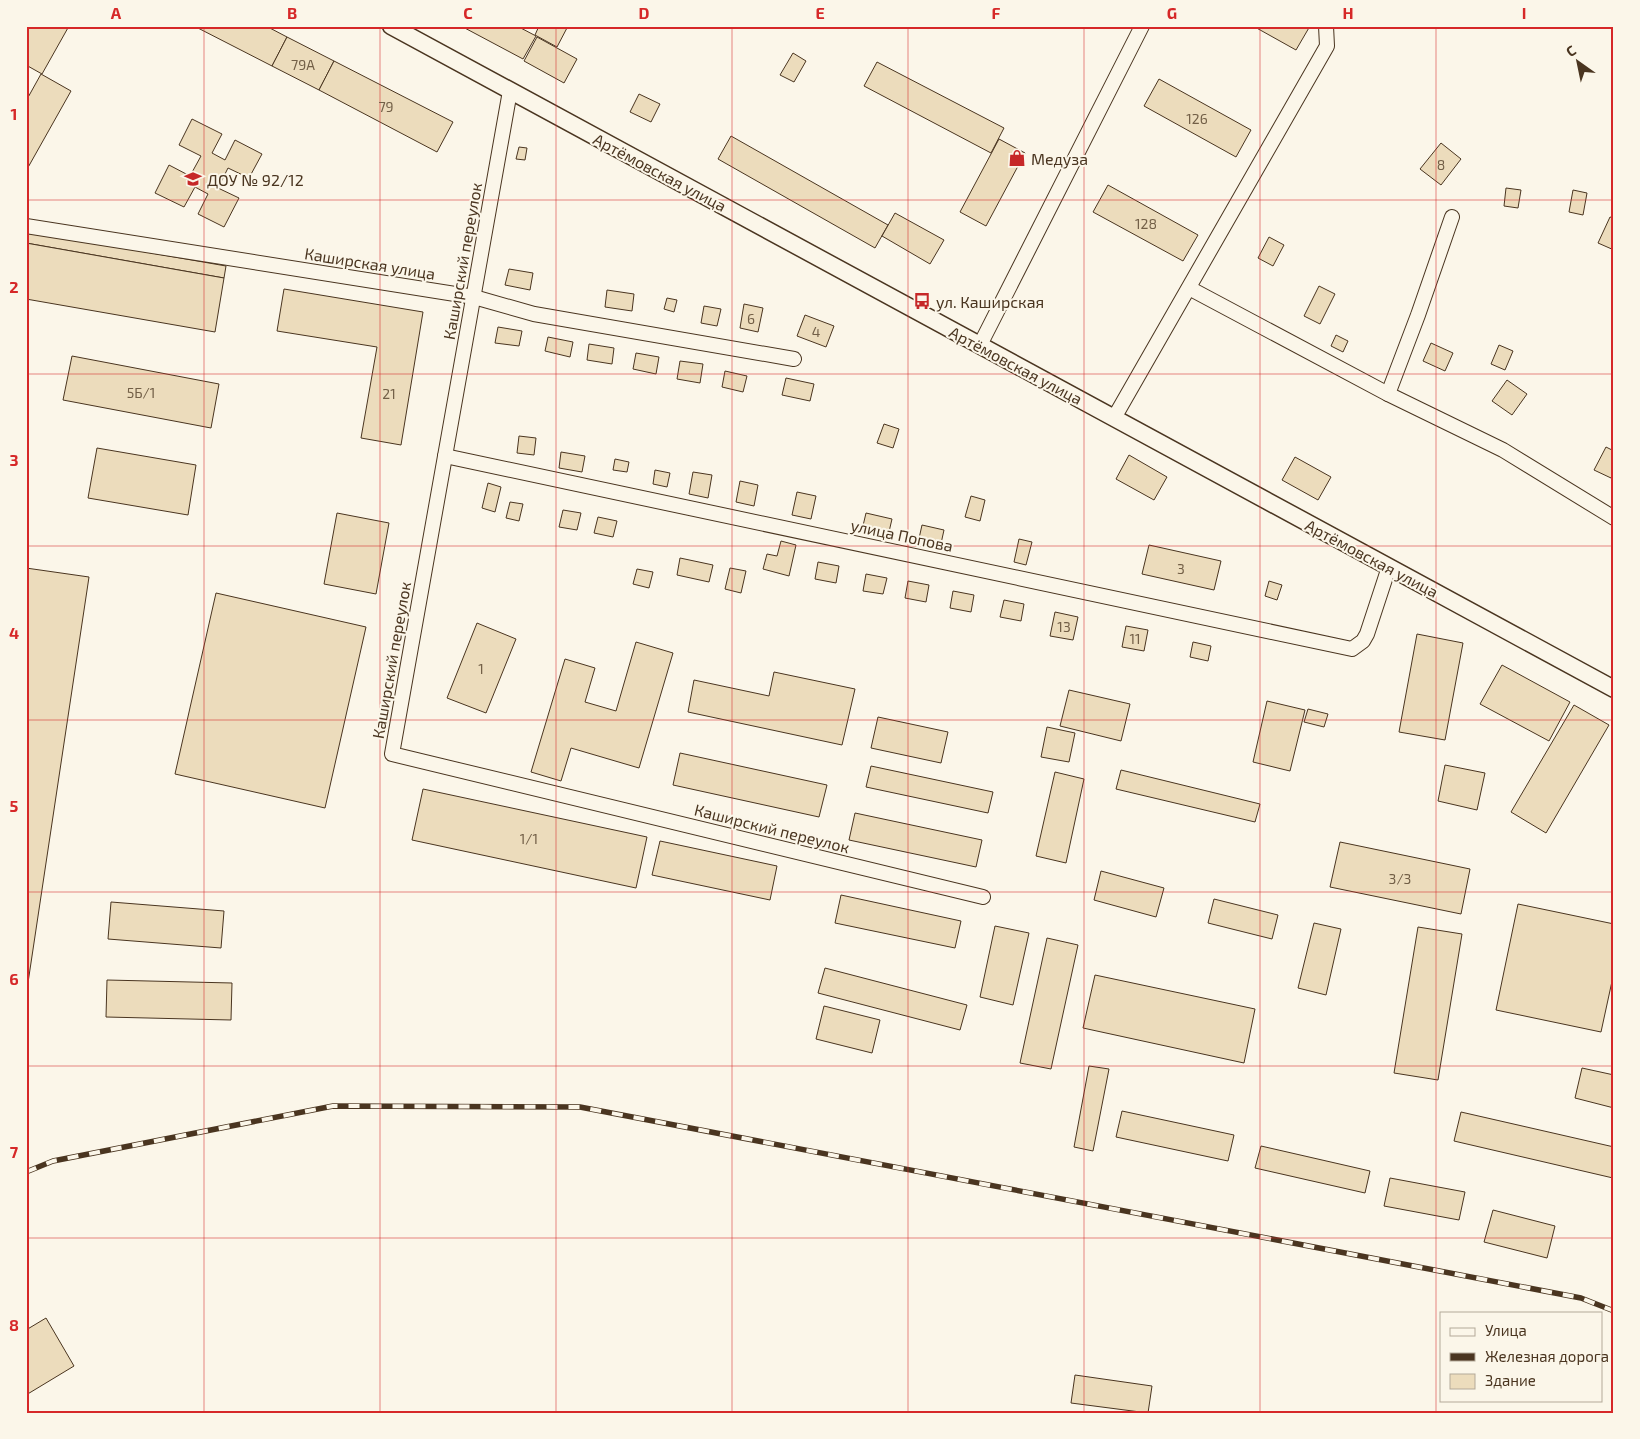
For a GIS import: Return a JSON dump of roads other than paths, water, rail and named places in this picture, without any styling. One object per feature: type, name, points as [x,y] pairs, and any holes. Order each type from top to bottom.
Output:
[{"type":"street","name":"Артёмовская улица","points":[[391,26],[1614,689]]},
{"type":"street","points":[[980,346],[1142,26]]},
{"type":"street","points":[[1114,418],[1327,46],[1326,26]]},
{"type":"street","name":"Каширский переулок","points":[[510,91],[392,754],[983,897]]},
{"type":"street","points":[[1388,394],[1452,217]]},
{"type":"street","name":"Каширская улица","points":[[26,226],[474,297],[534,314],[794,359]]},
{"type":"street","points":[[1189,288],[1388,394],[1503,450],[1614,518]]},
{"type":"street","name":"улица Попова","points":[[445,456],[1352,649],[1363,641],[1367,634],[1389,567]]},
{"type":"railway","points":[[26,1172],[53,1161],[333,1106],[580,1107],[1581,1298],[1614,1311]]},
{"type":"place","name":"Медуза","points":[[1017,158]]},
{"type":"place","name":"ДОУ № 92/12","points":[[193,179]]},
{"type":"place","name":"ул. Каширская","points":[[922,301]]}]
